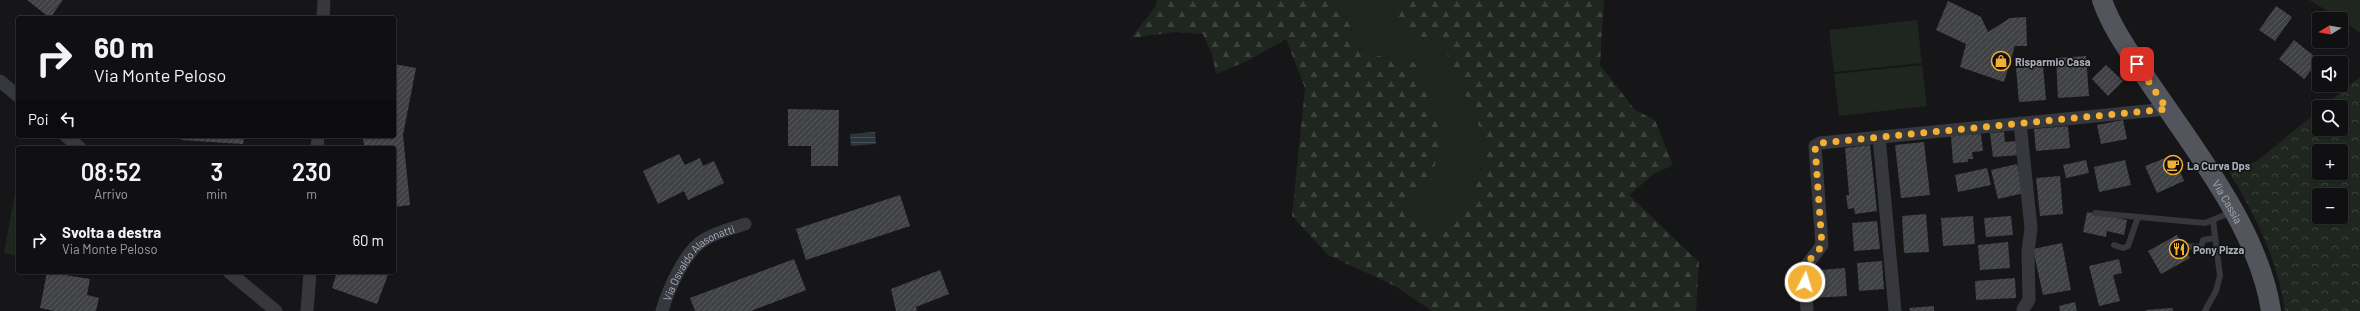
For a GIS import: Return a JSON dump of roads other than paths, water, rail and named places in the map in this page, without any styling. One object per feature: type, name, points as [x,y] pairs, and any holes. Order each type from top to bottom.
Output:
[{"type":"main road","name":"Via Cassia","points":[[2102,0],[2122,42],[2226,197],[2255,259],[2271,311]]},
{"type":"street","points":[[323,16],[324,0]]},
{"type":"street","points":[[0,81],[16,94]]},
{"type":"street","points":[[1807,309],[1804,269],[1822,246],[1815,146],[1820,143],[2167,109]]},
{"type":"street","points":[[2020,123],[2031,228],[2028,252],[2029,300],[2023,309]]},
{"type":"street","points":[[1879,137],[1895,311]]},
{"type":"street","points":[[68,138],[78,146]]},
{"type":"street","name":"Via Osvaldo Alasonatti","points":[[662,311],[671,288],[692,249],[710,237],[745,224]]},
{"type":"street","points":[[232,274],[276,311]]},
{"type":"street","points":[[307,311],[310,274]]},
{"type":"lane","points":[[2095,213],[2205,223],[2233,212]]},
{"type":"lane","points":[[2114,245],[2123,248],[2128,246],[2138,217]]},
{"type":"lane","points":[[2205,311],[2216,291],[2220,276],[2213,220]]},
{"type":"lane","points":[[2185,246],[2201,247],[2203,240],[2215,238]]},
{"type":"place","name":"Risparmio Casa","points":[[2001,61]]},
{"type":"place","name":"La Curva Dps","points":[[2173,165]]},
{"type":"place","name":"Pony Pizza","points":[[2179,249]]}]
